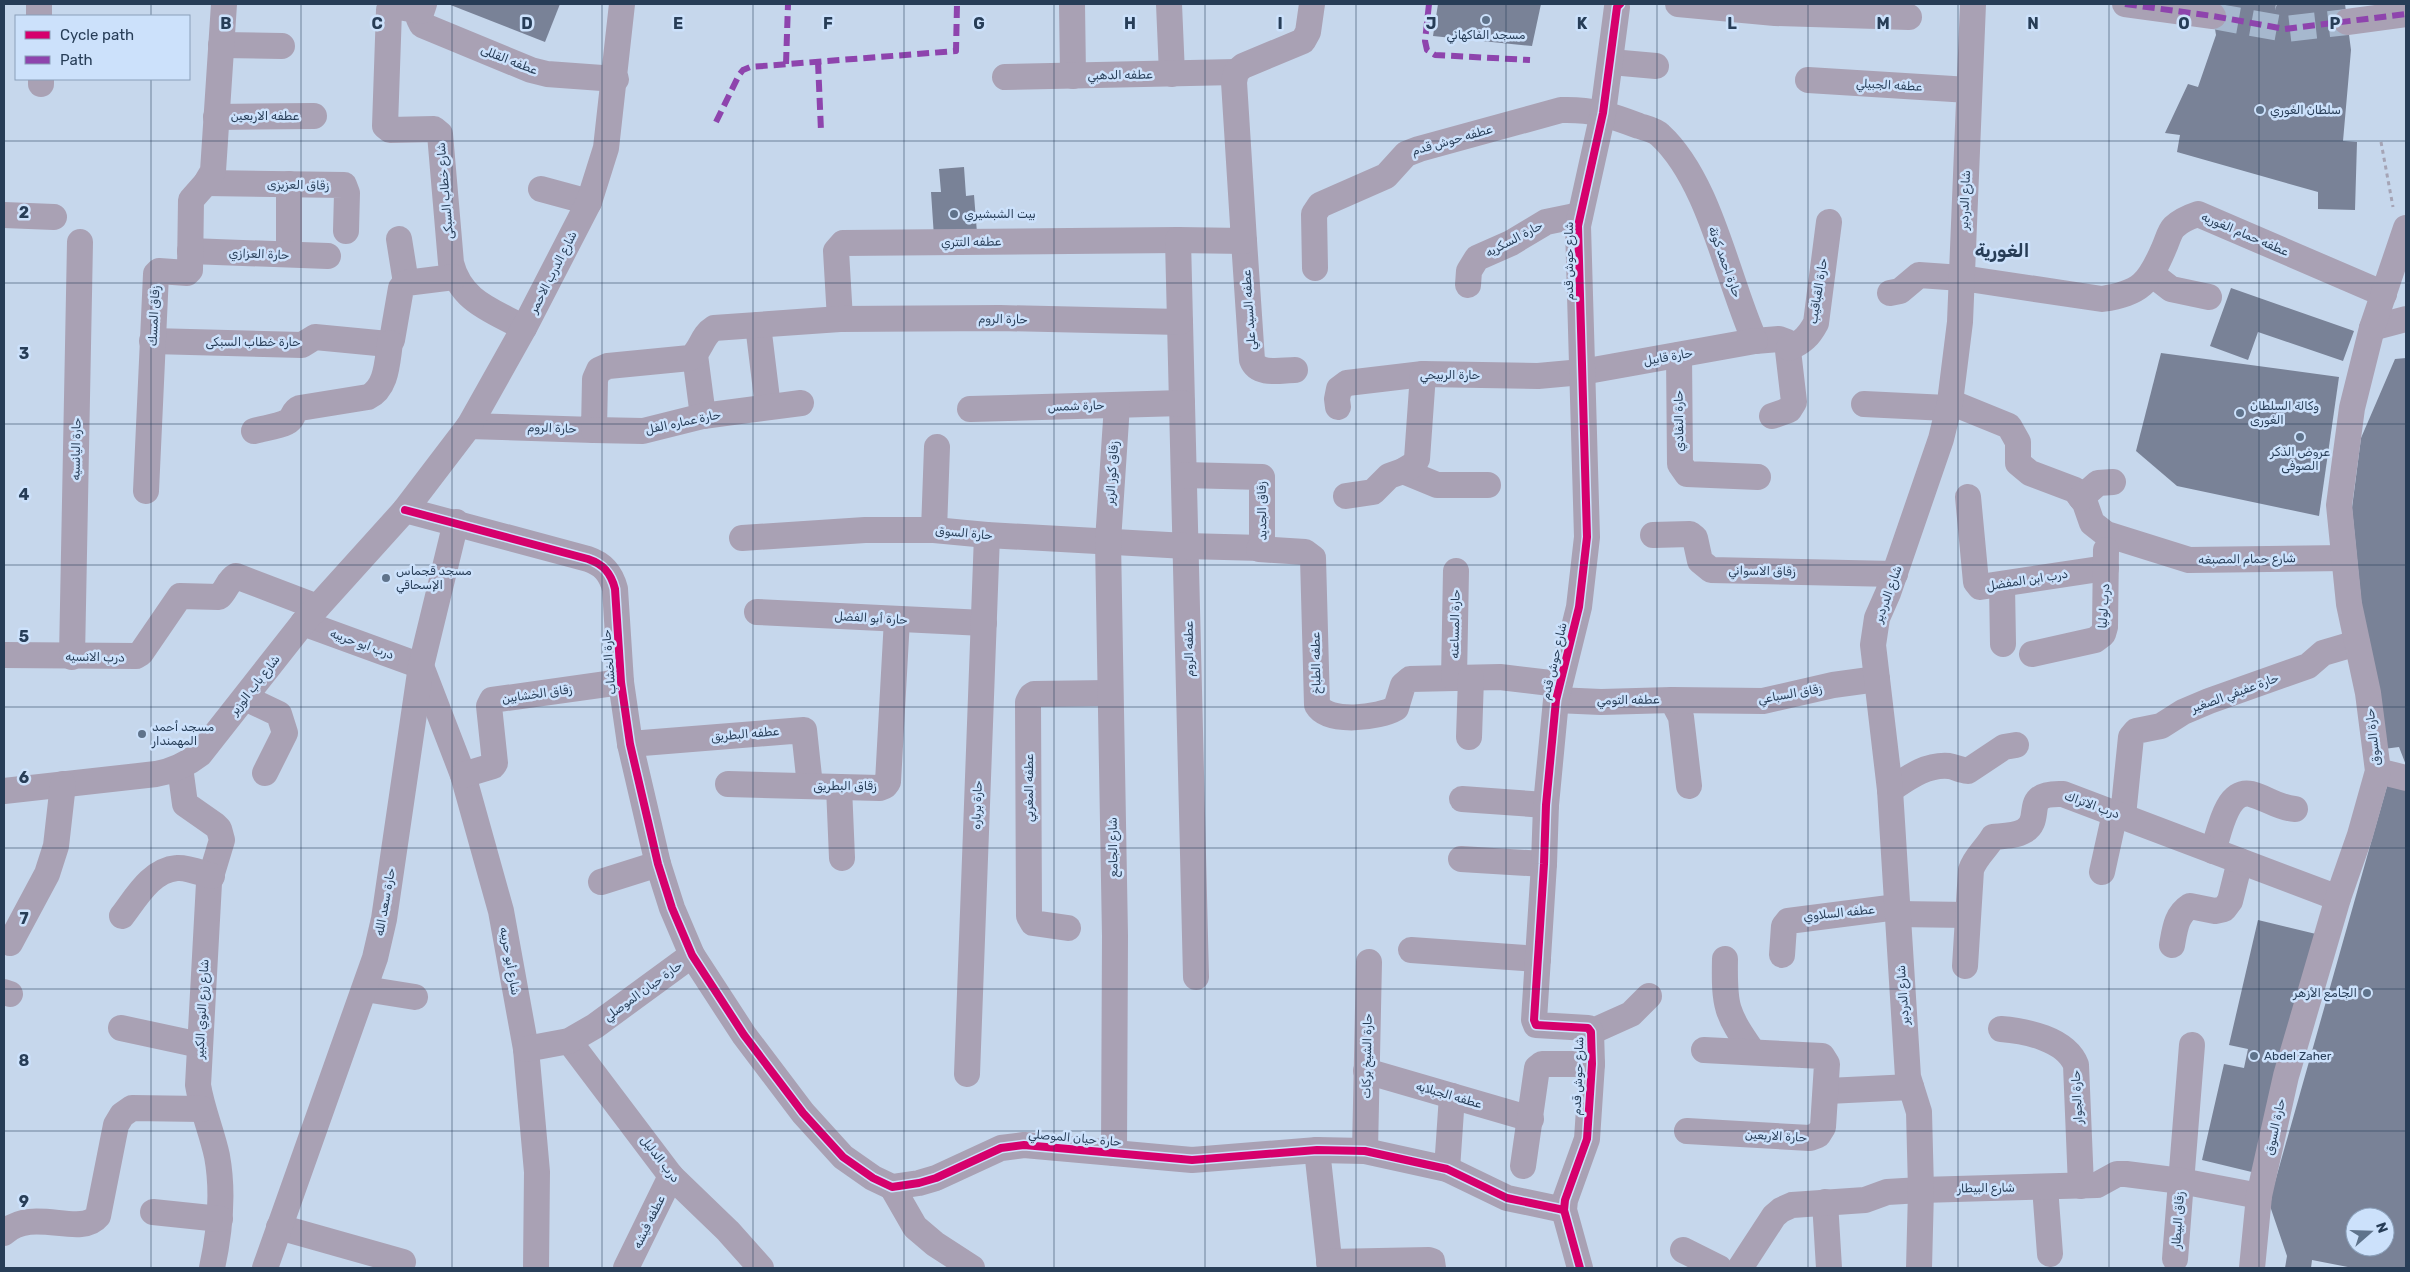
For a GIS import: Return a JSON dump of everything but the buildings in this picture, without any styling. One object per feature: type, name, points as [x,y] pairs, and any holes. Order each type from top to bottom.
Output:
[{"type":"street","name":"زقاق المسك","points":[[146,491],[156,274],[158,271],[189,272],[191,200],[206,183],[212,171],[224,4]]},
{"type":"street","name":"شارع الدرب الاحمر","points":[[405,510],[469,426],[524,328],[589,202],[606,148],[616,79],[622,4]]},
{"type":"street","points":[[1072,4],[1073,76]]},
{"type":"street","points":[[1169,4],[1172,74]]},
{"type":"street","points":[[1180,322],[1178,240],[1244,240],[1234,82],[1236,72],[1244,66],[1303,41],[1308,32],[1312,4]]},
{"type":"street","points":[[1678,4],[1775,13],[1909,17]]},
{"type":"street","name":"شارع الدردير","points":[[1919,1268],[1921,1190],[1919,1112],[1908,1077],[1890,790],[1873,645],[1877,618],[1895,574],[1941,439],[1948,405],[1960,322],[1973,4]]},
{"type":"street","points":[[2125,4],[2171,7],[2213,16]]},
{"type":"street","name":"شارع حوش قدم","points":[[1580,1268],[1564,1210],[1565,1200],[1587,1139],[1592,1064],[1590,1032],[1588,1028],[1534,1023],[1546,805],[1557,692],[1579,607],[1587,537],[1578,226],[1603,113],[1611,62],[1612,5]]},
{"type":"street","name":"شارع خطاب السبكى","points":[[423,7],[398,7],[389,10],[384,123],[390,130],[434,129],[440,134],[451,263],[454,277],[472,299],[524,328]]},
{"type":"street","name":"عطفه القللى","points":[[423,7],[419,18],[422,25],[531,70],[547,74],[616,79]]},
{"type":"street","points":[[2347,22],[2406,14]]},
{"type":"street","points":[[221,45],[282,46]]},
{"type":"street","points":[[1611,62],[1656,66]]},
{"type":"street","name":"عطفه الدهبي","points":[[1004,77],[1236,72]]},
{"type":"street","name":"عطفه الجبيلي","points":[[1808,80],[1969,90]]},
{"type":"street","name":"عطفه حوش قدم","points":[[1315,268],[1314,214],[1320,204],[1386,176],[1406,154],[1561,110],[1584,109],[1603,113]]},
{"type":"street","name":"حارة احمد كوتة","points":[[1603,113],[1658,133],[1678,155],[1697,187],[1755,341]]},
{"type":"street","name":"عطفه الاربعين","points":[[216,117],[314,116]]},
{"type":"street","name":"زقاق العزيزى","points":[[206,183],[344,186],[347,193],[346,231]]},
{"type":"street","points":[[289,184],[289,241]]},
{"type":"street","points":[[540,190],[589,202]]},
{"type":"street","name":"عطفه حمام الغوريه","points":[[1890,293],[1900,291],[1919,275],[1962,278],[2102,299],[2119,296],[2137,289],[2153,275],[2173,228],[2185,218],[2198,214],[2384,294]]},
{"type":"street","points":[[4,215],[54,217]]},
{"type":"street","name":"حارة السكريه","points":[[1468,285],[1469,271],[1477,258],[1511,243],[1546,222],[1580,215]]},
{"type":"street","name":"حارة القباقيب","points":[[1789,348],[1801,343],[1809,335],[1816,323],[1829,222]]},
{"type":"street","name":"حارة السوق","points":[[2252,1268],[2260,1196],[2286,1076],[2338,898],[2360,835],[2378,771],[2368,693],[2349,604],[2339,505],[2352,408],[2372,328],[2406,228]]},
{"type":"street","points":[[399,239],[406,282]]},
{"type":"street","name":"عطفه التتري","points":[[840,319],[836,251],[843,243],[1178,240]]},
{"type":"street","name":"عطفه السيد علي","points":[[1244,240],[1252,360],[1255,367],[1260,370],[1295,370]]},
{"type":"street","name":"حارة اليانسيه","points":[[72,656],[80,242]]},
{"type":"street","name":"حارة العزازي","points":[[190,251],[328,256]]},
{"type":"street","points":[[2153,275],[2171,289],[2209,297]]},
{"type":"street","points":[[254,431],[286,423],[290,420],[296,409],[368,397],[375,393],[381,388],[401,288],[406,282],[454,277]]},
{"type":"street","name":"حارة الروم","points":[[469,426],[594,430],[595,379],[599,370],[608,366],[690,358],[695,355],[702,344],[703,338],[714,328],[840,319],[1000,318],[1180,322]]},
{"type":"street","points":[[2372,328],[2406,319]]},
{"type":"street","name":"عطفه الروم","points":[[1180,322],[1196,977]]},
{"type":"street","points":[[758,325],[768,407]]},
{"type":"street","name":"حارة خطاب السبكى","points":[[152,341],[302,345],[315,337],[390,343]]},
{"type":"street","points":[[1755,341],[1784,339],[1789,348],[1794,402],[1790,410],[1772,416]]},
{"type":"street","name":"حارة قابيل","points":[[1582,372],[1755,341]]},
{"type":"street","points":[[695,355],[703,416]]},
{"type":"street","name":"حارة النفادي","points":[[1679,356],[1680,464],[1682,469],[1687,474],[1758,477]]},
{"type":"street","name":"حارة الربيحي","points":[[1338,407],[1339,389],[1347,383],[1423,374],[1538,376],[1582,372]]},
{"type":"street","points":[[1346,496],[1373,492],[1388,476],[1403,471],[1413,465],[1417,459],[1423,374]]},
{"type":"street","name":"حارة عماره الفل","points":[[594,430],[643,431],[703,416],[801,403]]},
{"type":"street","name":"حارة شمس","points":[[970,409],[1182,403]]},
{"type":"street","points":[[1864,404],[1948,405],[2009,426],[2018,442],[2018,463],[2023,468],[2074,490],[2081,498],[2098,483],[2113,482]]},
{"type":"street","name":"زقاق كوز الزير","points":[[1108,541],[1117,405]]},
{"type":"street","points":[[934,530],[937,446]]},
{"type":"street","points":[[1403,471],[1437,485],[1488,485]]},
{"type":"street","name":"زقاق الجديد","points":[[1184,475],[1262,477],[1263,544],[1259,549],[1186,546]]},
{"type":"street","name":"درب ابن المفضل","points":[[1968,496],[1976,582],[1980,587],[1986,588],[2106,568]]},
{"type":"street","name":"شارع حمام المصبغه","points":[[2081,498],[2092,523],[2106,534],[2189,560],[2344,558]]},
{"type":"street","name":"حارة الخشاب","points":[[405,510],[588,558],[598,562],[612,579],[615,589],[621,682],[630,744],[658,864],[672,908],[692,955]]},
{"type":"street","name":"شارع باب الوزير","points":[[4,792],[156,774],[180,767],[200,754],[310,615],[405,510]]},
{"type":"street","name":"حارة سعد الله","points":[[265,1268],[365,989],[384,920],[421,666],[456,522]]},
{"type":"street","name":"حارة السوق","points":[[742,538],[865,530],[934,530],[987,535],[1186,546]]},
{"type":"street","name":"زقاق الاسواني","points":[[1653,535],[1690,534],[1696,538],[1700,561],[1711,570],[1895,574]]},
{"type":"street","name":"درب لوليا","points":[[2032,654],[2095,640],[2103,634],[2105,627],[2106,534]]},
{"type":"street","name":"حارة برباره","points":[[967,1074],[987,535]]},
{"type":"street","name":"شارع الجامع","points":[[1108,541],[1109,693],[1115,936],[1114,1152]]},
{"type":"street","name":"عطفه الطباخ","points":[[1259,549],[1305,552],[1313,558],[1317,705],[1321,712],[1338,716],[1375,717],[1386,714],[1396,708],[1403,685],[1410,679],[1500,677],[1557,692]]},
{"type":"street","name":"حارة المساعنه","points":[[1456,571],[1462,678],[1468,737]]},
{"type":"street","name":"درب الانسيه","points":[[4,655],[136,656],[180,596],[219,597],[232,578],[236,576],[310,615]]},
{"type":"street","points":[[2002,585],[2003,644]]},
{"type":"street","name":"حارة أبو الفضل","points":[[757,612],[984,623]]},
{"type":"street","name":"درب ابو حريبه","points":[[310,615],[421,666]]},
{"type":"street","name":"زقاق البطريق","points":[[728,784],[880,788],[885,786],[888,782],[896,619]]},
{"type":"street","name":"حارة عفيفي الصغير","points":[[2102,872],[2119,815],[2131,737],[2136,731],[2161,726],[2183,712],[2209,701],[2308,666],[2322,653],[2357,643]]},
{"type":"street","name":"شارع أبو حريبه","points":[[421,666],[463,775],[501,911],[526,1049],[536,1172],[536,1268]]},
{"type":"street","name":"زقاق السباعي","points":[[1672,700],[1763,701],[1833,685],[1877,679]]},
{"type":"street","name":"زقاق الخشابين","points":[[463,775],[492,766],[494,763],[489,706],[492,700],[621,682]]},
{"type":"street","name":"عطفه التومي","points":[[1557,692],[1601,702],[1672,700],[1681,717],[1689,786]]},
{"type":"street","name":"عطفه المغربي","points":[[1068,928],[1033,923],[1029,916],[1028,702],[1034,694],[1109,693]]},
{"type":"street","points":[[245,698],[279,714],[283,723],[285,733],[265,774]]},
{"type":"street","name":"عطفه البطريق","points":[[630,744],[804,730],[810,786]]},
{"type":"street","points":[[1890,790],[1918,772],[1936,766],[1951,766],[1968,771],[2004,747],[2016,745]]},
{"type":"street","name":"شارع زرع النوي الكبير","points":[[180,767],[185,804],[215,825],[221,834],[222,846],[209,883],[198,1085],[202,1110],[217,1156],[222,1199],[212,1268]]},
{"type":"street","points":[[2378,771],[2406,778]]},
{"type":"street","points":[[10,943],[47,874],[56,846],[63,784]]},
{"type":"street","points":[[839,787],[842,858]]},
{"type":"street","name":"درب الاتراك","points":[[1964,966],[1971,870],[1974,860],[1982,854],[1993,838],[2024,832],[2032,824],[2035,807],[2047,793],[2063,794],[2338,898]]},
{"type":"street","points":[[2213,851],[2228,808],[2234,798],[2240,794],[2250,794],[2283,808],[2295,809]]},
{"type":"street","points":[[1462,799],[1546,805]]},
{"type":"street","points":[[1461,859],[1544,864]]},
{"type":"street","points":[[2172,945],[2178,918],[2184,910],[2190,906],[2215,911],[2224,909],[2230,901],[2240,861]]},
{"type":"street","points":[[601,882],[658,864]]},
{"type":"street","points":[[122,916],[150,880],[163,873],[177,868],[212,876]]},
{"type":"street","points":[[1897,910],[1968,915]]},
{"type":"street","name":"عطفه السلاوي","points":[[1782,955],[1784,926],[1788,920],[1897,910]]},
{"type":"street","points":[[1411,950],[1538,959]]},
{"type":"street","name":"حارة حيان الموصلي","points":[[526,1049],[570,1041],[595,1026],[692,955],[744,1035],[803,1113],[843,1157],[873,1178],[892,1188],[936,1178],[1001,1148],[1024,1145],[1192,1160],[1317,1150],[1365,1151],[1447,1169],[1507,1198],[1564,1210]]},
{"type":"street","points":[[1725,959],[1728,1010],[1733,1022],[1753,1052]]},
{"type":"street","name":"حارة الشيخ بركات","points":[[1365,1151],[1368,962]]},
{"type":"street","points":[[365,989],[415,998]]},
{"type":"street","points":[[1590,1032],[1631,1014],[1649,996]]},
{"type":"street","points":[[122,1028],[200,1045]]},
{"type":"street","name":"حارة الجوار","points":[[2001,1029],[2014,1030],[2061,1046],[2072,1055],[2076,1065],[2081,1186]]},
{"type":"street","name":"درب الدليل","points":[[570,1041],[671,1176],[728,1231],[761,1268]]},
{"type":"street","name":"زقاق البيطار","points":[[2175,1259],[2192,1045]]},
{"type":"street","name":"حارة الاربعين","points":[[1687,1131],[1810,1138],[1818,1135],[1823,1127],[1827,1090],[1827,1064],[1822,1056],[1704,1050]]},
{"type":"street","points":[[1523,1166],[1537,1068],[1539,1066],[1592,1064]]},
{"type":"street","name":"عطفه الجبلايه","points":[[1366,1071],[1531,1119]]},
{"type":"street","points":[[1827,1090],[1911,1087]]},
{"type":"street","points":[[1447,1169],[1452,1096]]},
{"type":"street","points":[[4,1233],[12,1226],[30,1221],[86,1224],[95,1220],[98,1216],[116,1125],[126,1111],[132,1108],[202,1110]]},
{"type":"street","points":[[1317,1150],[1329,1265],[1429,1260],[1432,1261],[1434,1268]]},
{"type":"street","name":"شارع البيطار","points":[[1740,1268],[1760,1235],[1781,1210],[1792,1205],[1865,1200],[1887,1192],[2097,1185],[2117,1174],[2182,1175],[2260,1196]]},
{"type":"street","name":"عطفه فيشه","points":[[626,1268],[671,1176]]},
{"type":"street","points":[[2045,1187],[2050,1254]]},
{"type":"street","points":[[892,1188],[915,1227],[935,1244],[972,1268]]},
{"type":"street","points":[[1825,1202],[1829,1268]]},
{"type":"street","points":[[153,1212],[220,1219]]},
{"type":"street","points":[[279,1228],[403,1262]]},
{"type":"street","points":[[1683,1250],[1718,1268]]},
{"type":"path","points":[[2381,142],[2389,192]]},
{"type":"tunnel","points":[[2213,16],[2285,29],[2347,22]]},
{"type":"marked path","points":[[786,64],[788,4]]},
{"type":"marked path","points":[[716,122],[739,75],[743,70],[750,67],[956,51],[957,4]]},
{"type":"marked path","points":[[1429,4],[1425,41],[1427,50],[1435,55],[1530,60]]},
{"type":"marked path","points":[[2125,4],[2213,16],[2285,29],[2406,14]]},
{"type":"marked path","points":[[818,62],[821,131]]},
{"type":"cycle path","points":[[1580,1268],[1564,1210],[1565,1200],[1587,1139],[1592,1064],[1591,1032],[1588,1028],[1536,1025],[1534,1020],[1546,805],[1556,700],[1579,607],[1587,537],[1578,226],[1603,113],[1617,7],[1620,4]]},
{"type":"cycle path","points":[[405,510],[588,559],[602,566],[609,574],[615,589],[621,682],[630,744],[658,864],[672,908],[692,955],[744,1035],[803,1113],[843,1157],[873,1178],[892,1187],[919,1183],[936,1178],[1001,1148],[1024,1145],[1192,1160],[1317,1150],[1365,1151],[1447,1169],[1507,1198],[1564,1210]]},
{"type":"place","name":"مسجد الفاكهاني","points":[[1486,20]]},
{"type":"place","name":"سلطان الغوري","points":[[2260,110]]},
{"type":"place","name":"بيت الشبشيري","points":[[954,214]]},
{"type":"place","name":"وكالة السلطان الغورى","points":[[2240,413]]},
{"type":"place","name":"عروض الذكر الصوفى","points":[[2300,437]]},
{"type":"place","name":"مسجد قجماس الإسحاقي","points":[[386,578]]},
{"type":"place","name":"مسجد أحمد المهمندار","points":[[142,734]]},
{"type":"place","name":"الجامع الأزهر","points":[[2367,993]]},
{"type":"place","name":"Abdel Zaher","points":[[2254,1056]]},
{"type":"district","name":"الغورية","points":[[2002,251]]}]
